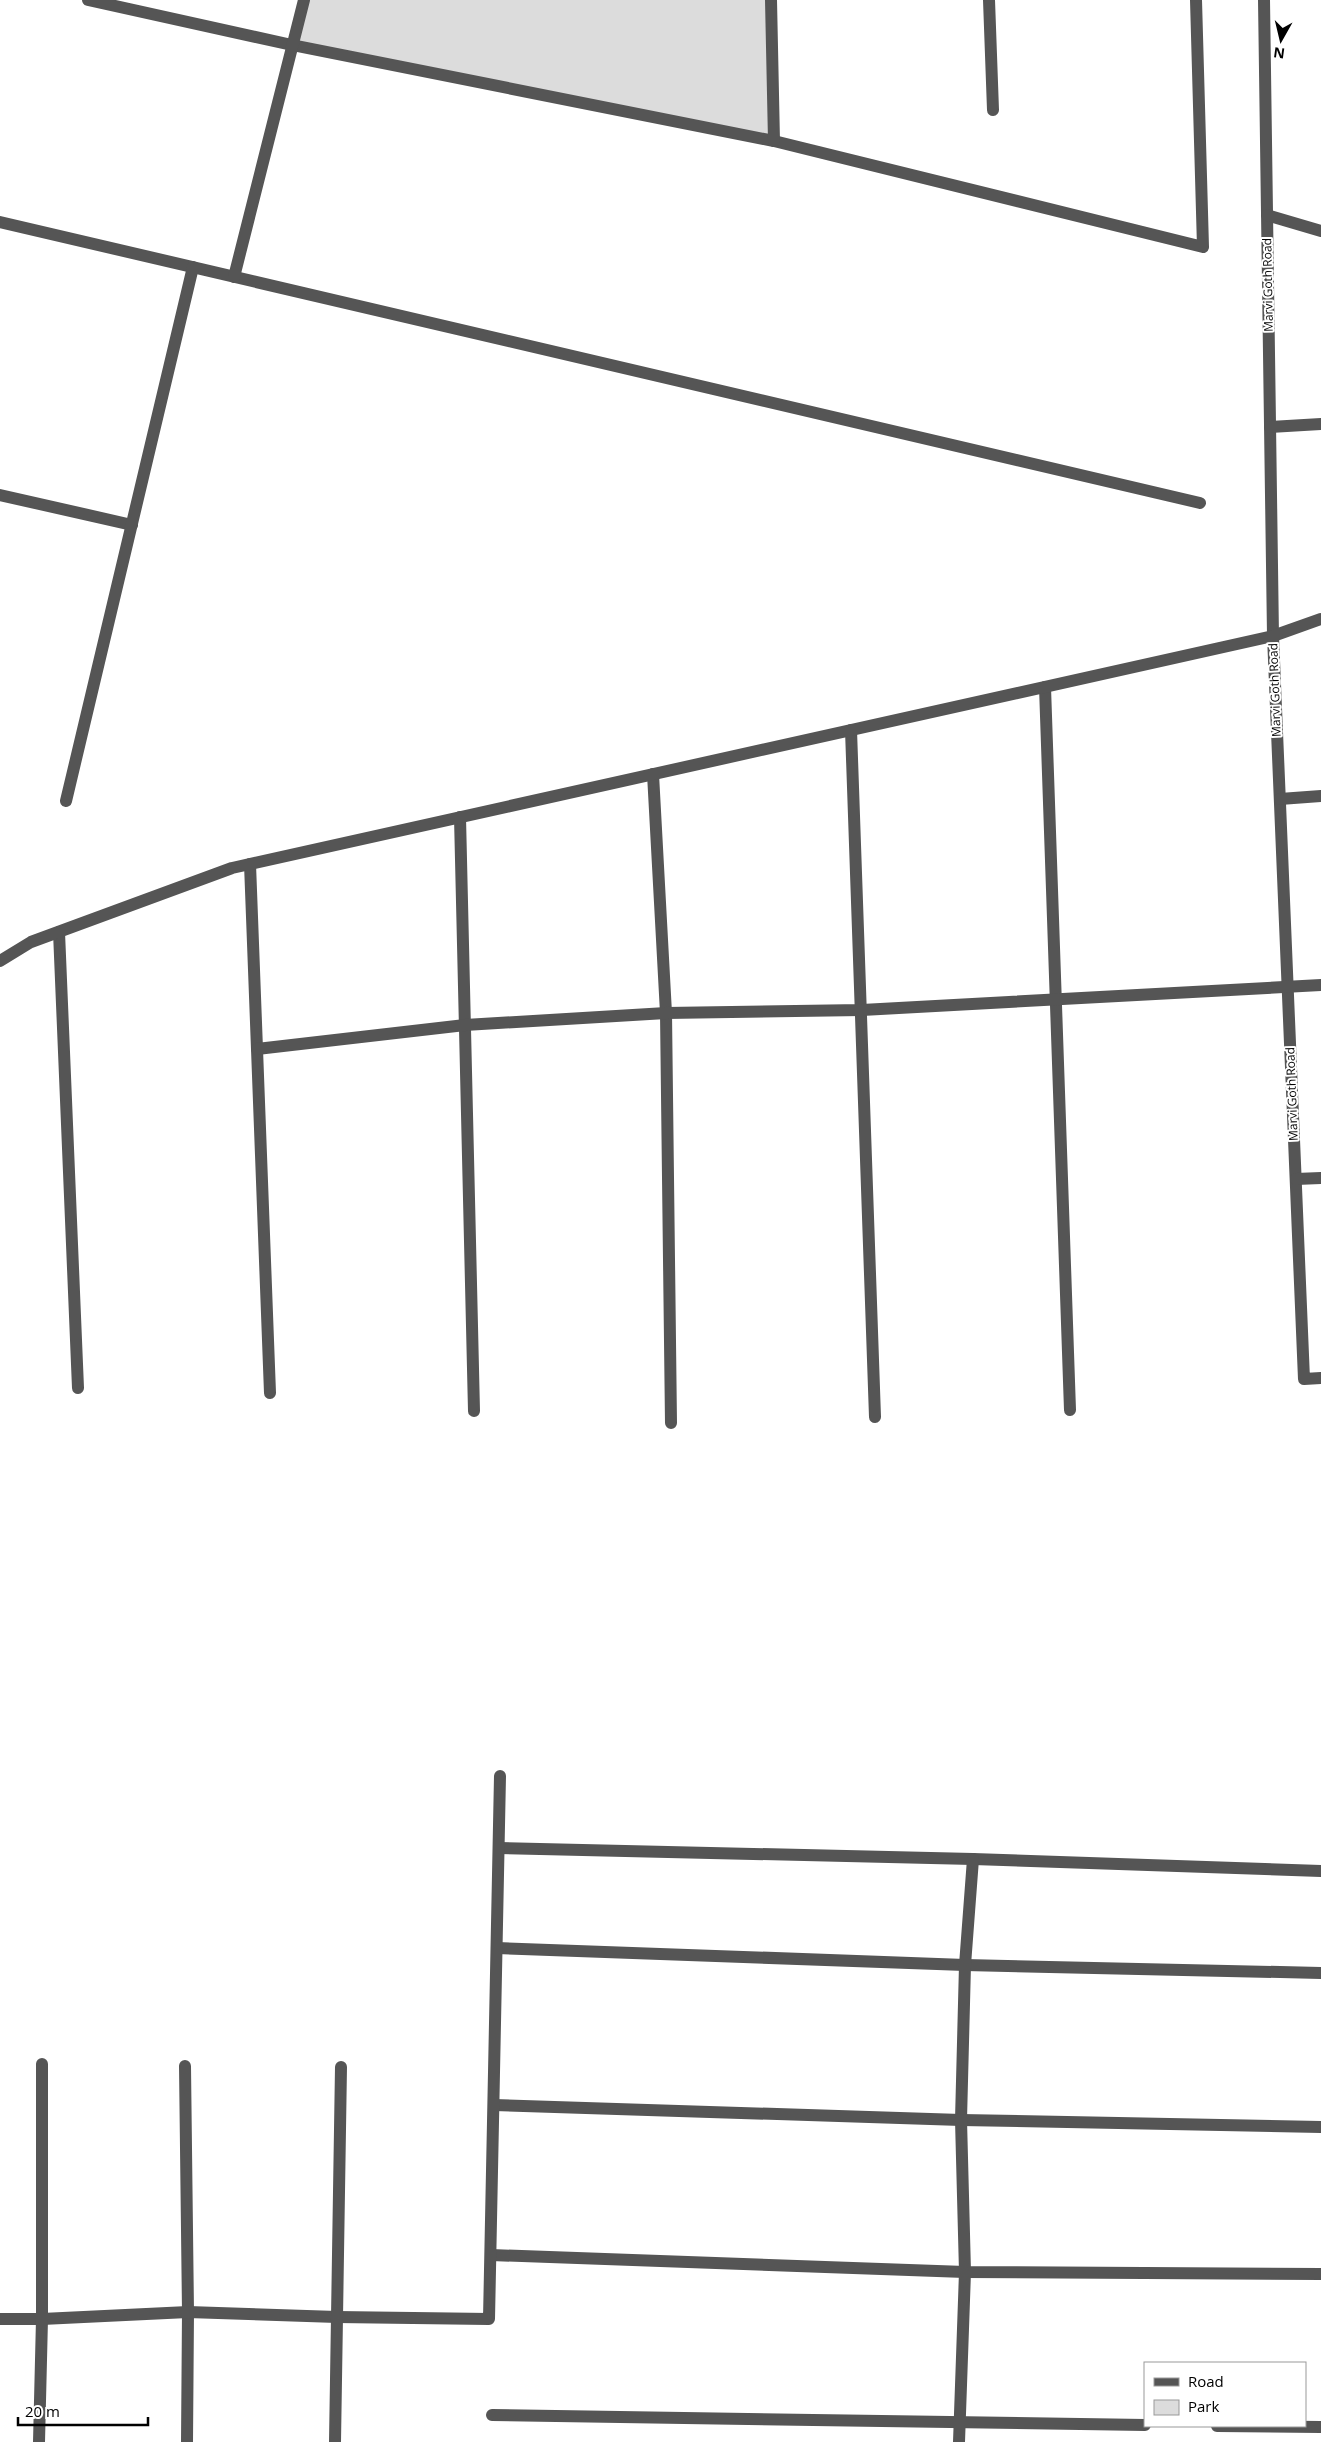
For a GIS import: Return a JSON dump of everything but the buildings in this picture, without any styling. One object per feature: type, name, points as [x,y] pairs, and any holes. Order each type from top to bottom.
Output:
[{"type":"street","points":[[88,0],[292,45],[774,141],[1203,247],[1196,0]]},
{"type":"street","points":[[234,276],[304,0]]},
{"type":"street","points":[[771,0],[774,141]]},
{"type":"street","points":[[989,0],[993,110]]},
{"type":"street","name":"Marvi Goth Road","points":[[1264,0],[1273,636],[1304,1379],[1321,1378]]},
{"type":"street","points":[[1267,215],[1321,231]]},
{"type":"street","points":[[0,222],[1200,503]]},
{"type":"street","points":[[66,801],[193,267]]},
{"type":"street","points":[[1270,427],[1321,424]]},
{"type":"street","points":[[0,495],[132,525]]},
{"type":"street","points":[[0,962],[31,942],[232,868],[1273,636],[1321,619]]},
{"type":"street","points":[[1045,687],[1070,1410]]},
{"type":"street","points":[[851,730],[875,1417]]},
{"type":"street","points":[[653,774],[666,1013],[671,1423]]},
{"type":"street","points":[[1280,799],[1321,796]]},
{"type":"street","points":[[460,817],[474,1411]]},
{"type":"street","points":[[250,864],[270,1393]]},
{"type":"street","points":[[59,932],[78,1388]]},
{"type":"street","points":[[256,1049],[465,1025],[666,1013],[862,1010],[1321,985]]},
{"type":"street","points":[[1296,1179],[1321,1178]]},
{"type":"street","points":[[0,2319],[42,2319],[188,2312],[337,2317],[490,2319],[500,1776]]},
{"type":"street","points":[[499,1848],[973,1859],[1321,1871]]},
{"type":"street","points":[[959,2442],[965,2272],[962,2120],[965,1965],[973,1859]]},
{"type":"street","points":[[497,1948],[965,1965],[1321,1973]]},
{"type":"street","points":[[39,2442],[42,2319],[42,2064]]},
{"type":"street","points":[[185,2066],[188,2312],[187,2442]]},
{"type":"street","points":[[335,2442],[341,2067]]},
{"type":"street","points":[[494,2106],[962,2120],[1321,2127]]},
{"type":"street","points":[[491,2255],[965,2272],[1321,2274]]},
{"type":"street","points":[[492,2415],[1144,2424]]},
{"type":"street","points":[[1269,2427],[1321,2428]]},
{"type":"green space","points":[[304,0],[771,0],[774,141],[292,45]]}]
